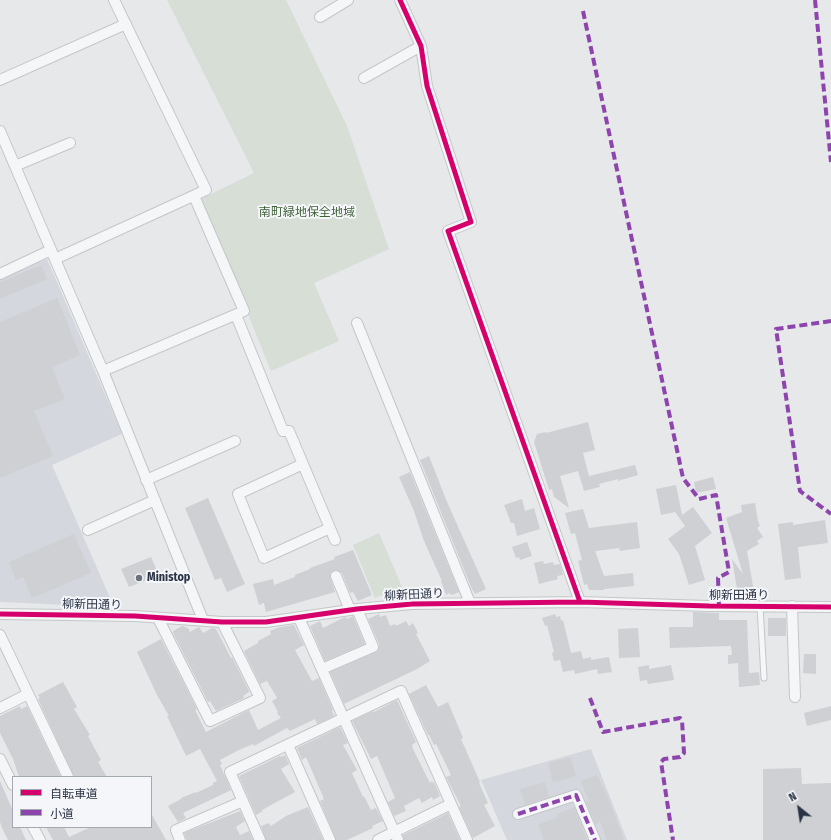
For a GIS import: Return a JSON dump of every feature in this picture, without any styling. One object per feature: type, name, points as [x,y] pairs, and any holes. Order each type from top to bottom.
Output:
[{"type":"street","points":[[0,274],[53,255],[206,190],[114,0]]},
{"type":"street","points":[[320,17],[332,4],[348,0]]},
{"type":"street","points":[[400,0],[422,46],[427,86],[471,222],[448,231],[580,602]]},
{"type":"street","points":[[0,80],[126,24]]},
{"type":"street","points":[[364,78],[422,46]]},
{"type":"street","points":[[0,132],[103,371],[203,620]]},
{"type":"street","points":[[15,166],[70,143]]},
{"type":"street","points":[[103,371],[244,311],[194,196]]},
{"type":"street","points":[[236,315],[283,431],[289,431],[335,540]]},
{"type":"street","points":[[357,323],[470,603]]},
{"type":"street","points":[[146,480],[236,441]]},
{"type":"street","points":[[303,464],[238,494],[264,558],[330,528]]},
{"type":"street","points":[[88,530],[155,500]]},
{"type":"street","points":[[322,669],[373,647],[336,576]]},
{"type":"street","name":"柳新田通り","points":[[0,614],[135,616],[222,622],[266,622],[354,609],[412,604],[580,602],[709,606],[831,607]]},
{"type":"street","points":[[792,606],[795,697]]},
{"type":"street","points":[[158,618],[210,721],[260,698],[222,622]]},
{"type":"street","points":[[299,618],[397,836]]},
{"type":"street","points":[[0,635],[68,776]]},
{"type":"street","points":[[260,840],[230,772],[401,691],[467,840]]},
{"type":"street","points":[[0,708],[28,694]]},
{"type":"street","points":[[288,745],[330,840]]},
{"type":"street","points":[[0,759],[12,783]]},
{"type":"street","points":[[518,814],[576,795],[595,840]]},
{"type":"street","points":[[180,840],[176,830],[243,801]]},
{"type":"street","points":[[378,840],[397,836],[451,804]]},
{"type":"street","points":[[34,828],[40,840]]},
{"type":"lane","points":[[760,606],[764,678]]},
{"type":"shaded area","points":[[47,259],[122,434],[52,465],[114,607],[0,602],[0,279]]},
{"type":"shaded area","points":[[591,749],[627,840],[507,840],[481,780]]},
{"type":"green space","name":"南町緑地保全地域","points":[[167,0],[286,0],[347,126],[389,249],[314,283],[339,341],[271,371],[201,199],[254,173]]},
{"type":"green space","points":[[379,533],[402,587],[375,598],[353,545]]},
{"type":"building","points":[[41,265],[47,279],[0,299],[0,282]]},
{"type":"building","points":[[57,298],[80,355],[52,367],[65,399],[34,411],[53,456],[0,478],[0,322]]},
{"type":"building","points":[[588,422],[595,450],[583,453],[589,476],[635,465],[638,475],[618,481],[618,479],[599,484],[600,487],[584,491],[578,471],[560,476],[569,508],[554,497],[552,489],[549,490],[534,442],[537,434]]},
{"type":"building","points":[[429,456],[447,502],[486,589],[475,594],[420,460]]},
{"type":"building","points":[[410,472],[459,592],[452,595],[449,593],[446,595],[442,581],[424,541],[414,511],[399,477]]},
{"type":"building","points":[[713,477],[716,489],[696,493],[694,482]]},
{"type":"building","points":[[676,485],[682,515],[693,507],[712,533],[695,546],[705,580],[689,585],[679,554],[668,539],[685,526],[675,512],[661,515],[656,489]]},
{"type":"building","points":[[208,498],[245,584],[227,592],[221,578],[215,580],[185,508]]},
{"type":"building","points":[[522,499],[525,511],[534,508],[540,529],[517,536],[514,523],[511,523],[504,505]]},
{"type":"building","points":[[755,503],[760,526],[757,528],[763,537],[757,541],[759,544],[747,551],[754,592],[738,595],[732,559],[743,574],[726,518],[742,512],[741,505]]},
{"type":"building","points":[[583,509],[589,528],[637,522],[640,548],[620,551],[619,548],[595,551],[604,576],[633,573],[634,586],[604,590],[589,590],[587,584],[584,585],[578,561],[582,560],[575,533],[571,534],[565,513]]},
{"type":"building","points":[[825,520],[828,543],[798,547],[801,578],[785,580],[778,524],[793,522],[793,525]]},
{"type":"building","points":[[74,534],[91,573],[32,598],[23,577],[16,580],[9,562]]},
{"type":"building","points":[[527,542],[532,556],[520,560],[519,557],[516,558],[512,547]]},
{"type":"building","points":[[353,550],[372,595],[358,601],[353,592],[350,593],[342,573],[336,570],[331,572],[330,576],[335,592],[266,612],[264,603],[259,605],[253,584],[273,579],[274,585],[295,577],[295,575],[310,568],[335,559],[334,557]]},
{"type":"building","points":[[151,557],[159,575],[129,587],[121,569]]},
{"type":"building","points":[[543,561],[544,564],[553,562],[554,565],[560,564],[563,575],[557,576],[558,579],[539,584],[534,563]]},
{"type":"building","points":[[693,612],[719,613],[719,620],[747,620],[749,673],[759,672],[760,685],[739,687],[738,663],[728,664],[728,655],[732,655],[731,646],[670,648],[669,627],[693,627]]},
{"type":"building","points":[[379,614],[380,617],[386,615],[390,626],[395,624],[396,626],[406,621],[409,626],[413,623],[418,633],[416,634],[430,661],[417,669],[344,704],[330,672],[378,651],[379,644],[368,619]]},
{"type":"building","points":[[555,614],[556,617],[560,616],[561,621],[563,620],[571,653],[581,651],[583,659],[591,657],[591,660],[609,657],[612,672],[598,674],[597,669],[575,674],[574,670],[563,672],[560,660],[554,661],[552,653],[554,652],[547,625],[545,626],[542,618]]},
{"type":"building","points":[[353,616],[365,644],[325,661],[310,626],[320,621],[323,628],[343,618],[346,617],[347,619]]},
{"type":"building","points":[[768,618],[786,618],[786,636],[768,636]]},
{"type":"building","points":[[294,625],[304,645],[295,650],[312,681],[319,678],[333,710],[334,716],[317,724],[315,719],[290,731],[287,728],[254,746],[253,744],[220,760],[222,764],[220,765],[231,790],[183,813],[186,818],[178,822],[168,806],[181,798],[213,785],[213,783],[217,781],[200,749],[186,756],[167,716],[169,716],[157,695],[137,652],[161,639],[197,709],[195,710],[206,732],[249,710],[258,730],[281,718],[272,701],[277,698],[267,681],[260,684],[244,651],[271,634],[270,631],[280,627]]},
{"type":"building","points":[[182,626],[188,628],[190,632],[199,627],[203,633],[212,628],[216,629],[249,691],[243,696],[244,698],[216,711],[210,701],[208,702],[173,633],[173,631]]},
{"type":"building","points":[[638,628],[640,657],[619,658],[618,629]]},
{"type":"building","points":[[804,654],[816,654],[816,674],[803,673]]},
{"type":"building","points":[[649,665],[649,669],[671,665],[674,680],[648,684],[647,680],[640,681],[638,667]]},
{"type":"building","points":[[63,682],[77,707],[74,709],[90,735],[88,736],[101,760],[98,762],[106,776],[74,776],[38,699],[40,698],[38,695]]},
{"type":"building","points":[[426,685],[438,707],[448,702],[463,738],[461,739],[488,803],[484,805],[495,826],[473,838],[459,807],[461,806],[446,777],[451,775],[436,744],[434,745],[428,735],[409,694]]},
{"type":"building","points":[[397,700],[416,742],[412,745],[413,749],[430,783],[432,781],[433,783],[434,782],[440,796],[433,800],[432,797],[422,803],[419,798],[404,806],[406,811],[394,816],[388,802],[395,798],[377,756],[371,759],[352,721]]},
{"type":"building","points":[[20,706],[21,709],[27,706],[61,776],[19,776],[13,759],[0,733],[0,716]]},
{"type":"building","points":[[831,706],[831,720],[807,726],[804,713]]},
{"type":"building","points":[[340,727],[348,743],[343,745],[357,770],[352,773],[371,810],[376,808],[383,821],[372,826],[373,828],[347,840],[336,840],[320,801],[324,799],[306,757],[302,760],[297,748]]},
{"type":"building","points":[[285,755],[289,764],[281,769],[295,792],[262,810],[263,811],[256,815],[239,776]]},
{"type":"building","points":[[571,757],[576,776],[553,782],[548,763]]},
{"type":"building","points":[[801,768],[802,784],[831,783],[831,840],[763,840],[763,769]]},
{"type":"building","points":[[597,775],[609,800],[624,840],[607,840],[600,821],[596,825],[586,802],[589,801],[581,781]]},
{"type":"building","points":[[0,781],[12,809],[12,828],[20,828],[26,840],[8,840],[0,822]]},
{"type":"building","points":[[545,782],[549,797],[525,805],[520,789]]},
{"type":"building","points":[[308,807],[323,840],[266,840],[261,826],[269,823],[271,826],[286,816]]},
{"type":"building","points":[[574,807],[587,840],[544,840],[538,825],[558,817],[557,814]]},
{"type":"building","points":[[240,811],[245,821],[236,827],[240,835],[249,831],[253,840],[187,840],[184,833]]},
{"type":"building","points":[[448,813],[460,840],[404,840],[403,835]]},
{"type":"building","points":[[152,815],[166,840],[53,840],[47,828],[64,828],[69,837],[89,828],[152,828]]},
{"type":"marked path","points":[[815,0],[831,162]]},
{"type":"marked path","points":[[583,11],[683,478],[699,499],[716,495],[729,572],[718,578],[719,606]]},
{"type":"marked path","points":[[831,321],[776,329],[800,491],[831,514]]},
{"type":"marked path","points":[[590,698],[603,732],[680,718],[682,720],[684,753],[680,757],[664,759],[661,762],[673,840]]},
{"type":"marked path","points":[[518,814],[576,795],[595,840]]},
{"type":"cycle path","points":[[400,0],[421,46],[427,86],[471,222],[448,231],[580,602]]},
{"type":"cycle path","points":[[0,614],[135,616],[222,622],[266,622],[357,609],[412,604],[580,602],[709,606],[831,607]]},
{"type":"place","name":"Ministop","points":[[139,578]]}]
